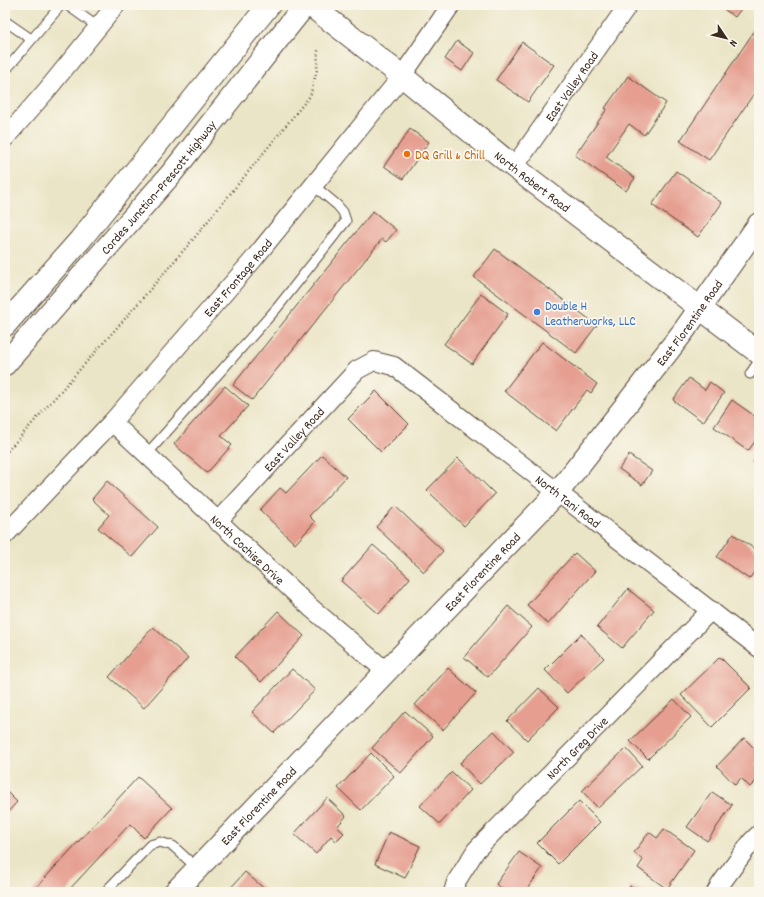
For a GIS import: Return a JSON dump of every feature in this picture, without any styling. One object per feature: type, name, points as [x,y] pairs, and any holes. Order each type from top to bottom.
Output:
[{"type":"main road","name":"Cordes Junction–Prescott Highway","points":[[5,325],[84,234],[269,5]]},
{"type":"main road","name":"Cordes Junction–Prescott Highway","points":[[5,364],[171,174],[305,5]]},
{"type":"main road","name":"North Robert Road","points":[[310,5],[402,76],[514,167],[759,353]]},
{"type":"main road","name":"East Florentine Road","points":[[175,892],[558,492],[701,308],[759,224]]},
{"type":"street","points":[[5,138],[47,90],[116,5]]},
{"type":"street","name":"East Frontage Road","points":[[5,535],[112,422],[252,261],[402,76],[451,5]]},
{"type":"street","name":"East Valley Road","points":[[514,167],[628,5]]},
{"type":"street","name":"East Valley Road","points":[[217,522],[357,370],[374,361]]},
{"type":"street","name":"North Tani Road","points":[[374,361],[394,366],[759,648]]},
{"type":"street","name":"North Cochise Drive","points":[[112,422],[217,522],[310,607],[387,672]]},
{"type":"street","name":"North Greg Drive","points":[[453,892],[456,882],[476,850],[711,610]]},
{"type":"street","points":[[716,892],[738,860],[759,834]]},
{"type":"lane","points":[[5,71],[61,5]]},
{"type":"lane","points":[[67,5],[98,27]]},
{"type":"lane","points":[[5,21],[31,39]]},
{"type":"lane","points":[[146,454],[277,308],[346,221],[343,212],[337,205],[313,185]]},
{"type":"lane","points":[[750,374],[759,361]]},
{"type":"lane","points":[[105,892],[150,845],[160,842],[173,846],[198,869]]},
{"type":"path","points":[[5,454],[185,249],[310,96],[317,70],[318,50]]},
{"type":"building","points":[[718,5],[744,5],[735,17]]},
{"type":"building","points":[[759,24],[759,60],[756,64],[759,66],[759,86],[709,160],[680,141]]},
{"type":"building","points":[[457,41],[474,53],[462,71],[445,59]]},
{"type":"building","points":[[522,42],[554,65],[528,102],[496,80]]},
{"type":"building","points":[[628,76],[666,103],[644,135],[629,124],[606,157],[635,178],[626,191],[575,155],[607,109],[605,108]]},
{"type":"building","name":"DQ Grill & Chill","points":[[410,129],[429,142],[403,179],[384,166]]},
{"type":"building","points":[[676,171],[722,203],[698,237],[652,205]]},
{"type":"building","points":[[373,211],[396,230],[386,242],[382,239],[252,400],[233,385]]},
{"type":"building","points":[[495,249],[597,325],[576,353],[474,277]]},
{"type":"building","points":[[481,294],[508,314],[472,364],[444,344]]},
{"type":"building","points":[[542,342],[597,384],[591,393],[587,390],[556,431],[504,391]]},
{"type":"building","points":[[689,378],[705,390],[710,382],[724,393],[703,422],[673,400]]},
{"type":"building","points":[[225,386],[248,406],[221,436],[232,445],[207,473],[174,444]]},
{"type":"building","points":[[376,391],[409,424],[381,452],[348,419]]},
{"type":"building","points":[[732,400],[759,419],[759,436],[748,451],[714,427]]},
{"type":"building","points":[[759,454],[759,467],[753,462]]},
{"type":"building","points":[[322,455],[346,477],[309,516],[315,522],[295,544],[260,510],[280,488],[286,493]]},
{"type":"building","points":[[629,455],[652,471],[642,485],[619,469]]},
{"type":"building","points":[[458,458],[495,494],[464,526],[427,490]]},
{"type":"building","points":[[107,481],[158,527],[132,557],[98,528],[109,515],[92,499]]},
{"type":"building","points":[[395,506],[443,551],[424,572],[376,527]]},
{"type":"building","points":[[733,534],[759,552],[759,566],[749,579],[717,557]]},
{"type":"building","points":[[373,545],[410,578],[379,614],[341,581]]},
{"type":"building","points":[[575,553],[595,571],[548,624],[527,605]]},
{"type":"building","points":[[628,589],[654,610],[622,648],[597,627]]},
{"type":"building","points":[[508,606],[532,627],[488,677],[464,657]]},
{"type":"building","points":[[278,611],[304,636],[261,682],[235,657]]},
{"type":"building","points":[[153,627],[188,658],[144,708],[109,677]]},
{"type":"building","points":[[581,634],[604,658],[567,693],[545,670]]},
{"type":"building","points":[[720,657],[751,688],[712,727],[681,695]]},
{"type":"building","points":[[448,668],[476,693],[443,730],[415,705]]},
{"type":"building","points":[[292,669],[315,690],[274,733],[252,712]]},
{"type":"building","points":[[539,688],[559,707],[527,740],[507,721]]},
{"type":"building","points":[[674,699],[691,717],[648,759],[630,741]]},
{"type":"building","points":[[405,711],[433,736],[401,773],[372,748]]},
{"type":"building","points":[[494,731],[514,752],[480,784],[460,763]]},
{"type":"building","points":[[744,738],[759,753],[759,761],[756,764],[759,767],[759,778],[750,787],[741,778],[735,785],[717,766]]},
{"type":"building","points":[[626,748],[642,766],[598,808],[582,791]]},
{"type":"building","points":[[371,753],[394,776],[361,810],[338,788]]},
{"type":"building","points":[[452,772],[471,790],[440,824],[420,806]]},
{"type":"building","points":[[138,777],[172,808],[144,838],[130,824],[67,892],[32,892]]},
{"type":"building","points":[[5,790],[17,802],[5,815]]},
{"type":"building","points":[[712,792],[732,805],[707,841],[687,827]]},
{"type":"building","points":[[327,798],[346,816],[337,827],[344,833],[336,841],[331,836],[316,854],[294,834]]},
{"type":"building","points":[[579,801],[600,822],[558,864],[537,843]]},
{"type":"building","points":[[664,829],[694,850],[667,889],[638,868],[643,860],[634,853],[649,832],[657,838]]},
{"type":"building","points":[[389,832],[420,846],[405,878],[375,864]]},
{"type":"building","points":[[519,852],[542,868],[525,892],[507,892],[496,884]]},
{"type":"building","points":[[245,872],[268,892],[227,892]]},
{"type":"building","points":[[630,886],[651,892],[629,892]]},
{"type":"place","name":"DQ Grill & Chill","points":[[407,154]]},
{"type":"place","name":"Double H Leatherworks, LLC","points":[[537,312]]}]
